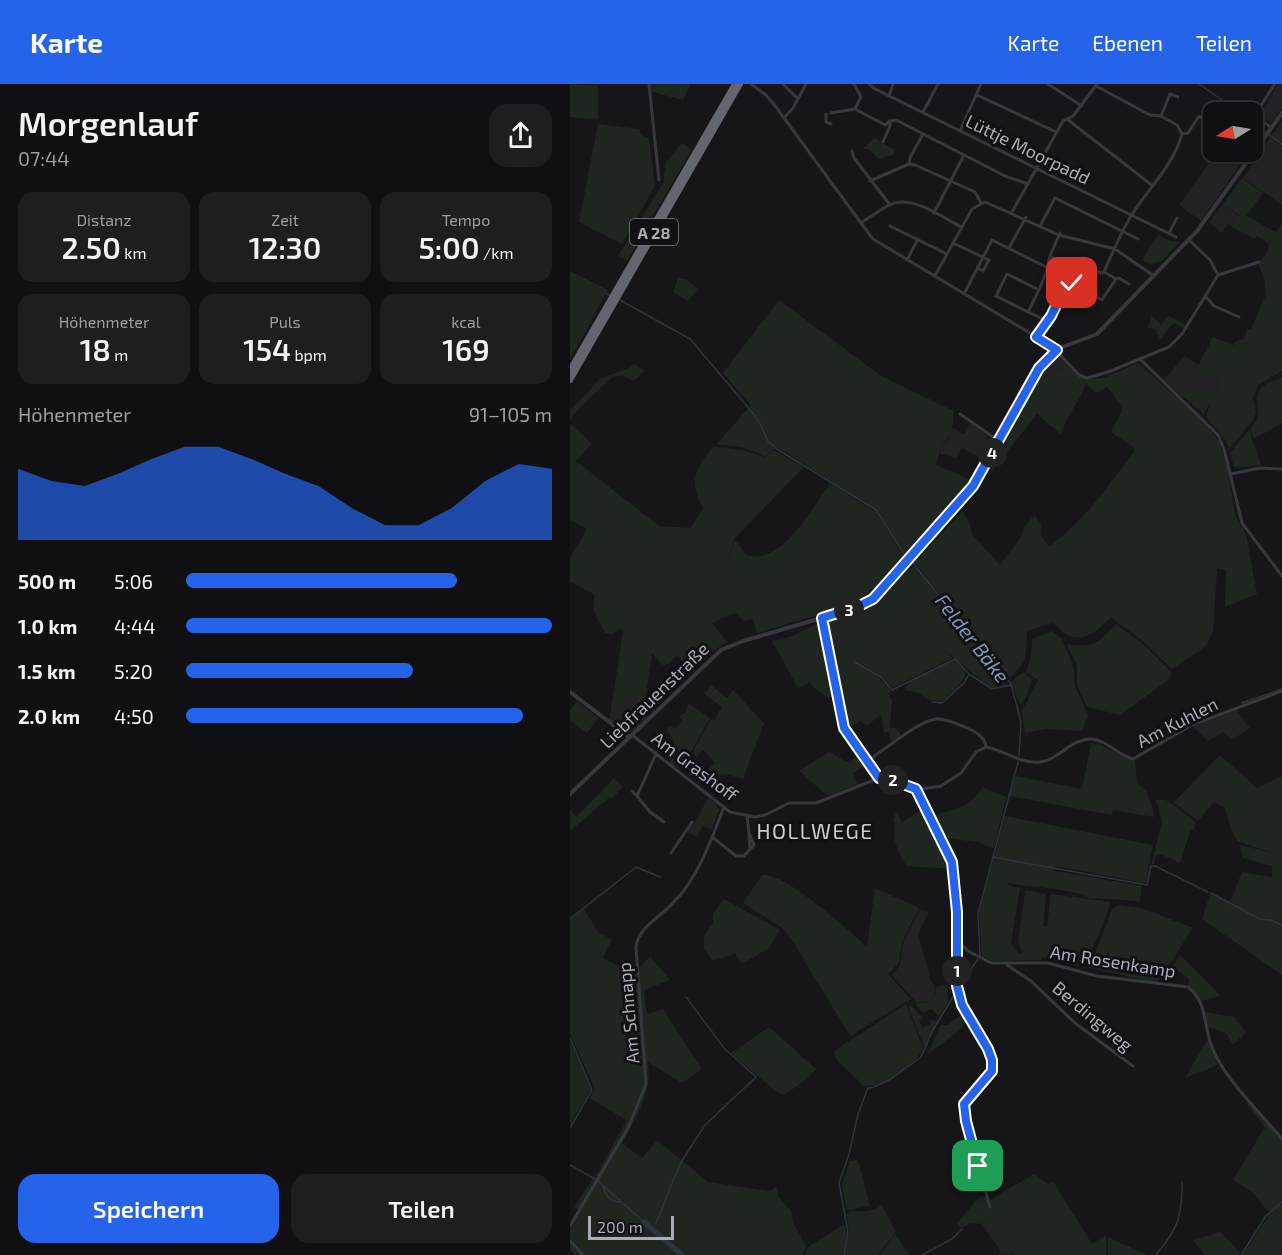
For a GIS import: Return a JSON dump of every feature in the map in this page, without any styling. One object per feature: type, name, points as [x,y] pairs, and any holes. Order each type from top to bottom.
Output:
[{"type":"highway","name":"A 28","points":[[570,370],[735,84]]},
{"type":"highway","name":"A 28","points":[[570,380],[740,84]]},
{"type":"street","points":[[650,84],[659,180]]},
{"type":"street","points":[[751,84],[766,95],[784,117],[873,239],[1057,350],[1075,371],[1087,378],[1096,377],[1171,345],[1182,334],[1218,275],[1259,262]]},
{"type":"street","points":[[783,84],[799,100]]},
{"type":"street","points":[[784,117],[799,100],[806,84]]},
{"type":"street","points":[[854,84],[861,98],[855,110]]},
{"type":"street","name":"Lüttje Moorpadd","points":[[869,84],[889,96],[1176,237]]},
{"type":"street","points":[[889,96],[893,84]]},
{"type":"street","points":[[924,112],[938,84]]},
{"type":"street","points":[[960,130],[981,84]]},
{"type":"street","points":[[1048,84],[1082,106]]},
{"type":"street","points":[[1012,212],[1056,132],[1082,106],[1097,85],[1150,115],[1161,116],[1177,125],[1182,134],[1177,149],[1132,215],[1104,272]]},
{"type":"street","points":[[1263,102],[1274,85]]},
{"type":"street","points":[[1161,116],[1170,94],[1178,97]]},
{"type":"street","points":[[977,95],[1056,132]]},
{"type":"street","points":[[831,113],[855,110],[885,125],[896,120],[964,155],[1028,184]]},
{"type":"street","points":[[1057,350],[1095,335],[1189,240],[1212,213],[1282,113]]},
{"type":"street","points":[[826,114],[826,122],[831,124]]},
{"type":"street","points":[[1182,134],[1188,133],[1200,115],[1203,118]]},
{"type":"street","points":[[1067,119],[1152,186]]},
{"type":"street","points":[[883,142],[890,121]]},
{"type":"street","points":[[1263,124],[1271,129]]},
{"type":"street","points":[[909,164],[923,134]]},
{"type":"street","points":[[852,151],[854,158],[870,181],[890,205]]},
{"type":"street","points":[[934,213],[964,155]]},
{"type":"street","points":[[870,181],[909,164],[975,192],[981,203]]},
{"type":"street","points":[[1040,226],[1055,198],[1091,218],[1093,215],[1138,239]]},
{"type":"street","points":[[936,274],[972,209],[981,203],[989,202],[1060,234],[1115,249],[1154,276]]},
{"type":"street","points":[[861,223],[890,205],[910,203],[962,227]]},
{"type":"street","points":[[1009,248],[1025,218]]},
{"type":"street","points":[[1169,233],[1177,218]]},
{"type":"street","points":[[890,226],[947,254]]},
{"type":"street","points":[[1028,312],[1039,290],[1060,234]]},
{"type":"street","points":[[964,294],[992,240],[1046,267]]},
{"type":"street","points":[[1189,240],[1210,260],[1218,275]]},
{"type":"street","points":[[907,260],[917,241]]},
{"type":"street","points":[[953,243],[988,260],[983,271],[978,268]]},
{"type":"street","points":[[1050,256],[1073,267]]},
{"type":"street","points":[[1036,337],[1047,321],[1065,285],[1070,282],[1076,263],[1101,273],[1104,272],[1129,284]]},
{"type":"street","points":[[1039,290],[1007,274],[996,296],[1047,321]]},
{"type":"street","points":[[1070,282],[1102,300],[1116,279]]},
{"type":"street","points":[[1057,303],[1084,290]]},
{"type":"street","points":[[1205,296],[1214,306],[1239,318]]},
{"type":"street","name":"Liebfrauenstraße","points":[[570,794],[721,650],[743,641],[859,606],[873,599],[973,486],[1039,368],[1057,350]]},
{"type":"street","points":[[1140,359],[1218,435],[1224,449],[1242,523],[1282,576]]},
{"type":"street","points":[[960,414],[999,441]]},
{"type":"street","points":[[1230,474],[1260,468],[1282,469]]},
{"type":"street","points":[[822,618],[842,721],[866,761],[876,777],[916,789],[947,784],[961,772],[976,752],[986,747],[982,737],[975,731],[957,723],[937,719],[925,723],[866,761]]},
{"type":"street","name":"Am Kuhlen","points":[[986,747],[1020,760],[1039,762],[1054,756],[1076,742],[1095,740],[1133,759],[1192,725],[1282,691]]},
{"type":"street","points":[[570,692],[631,736]]},
{"type":"street","name":"Am Grashoff","points":[[631,736],[730,812],[747,816],[762,817],[792,802],[816,803],[876,777]]},
{"type":"street","points":[[637,796],[656,754]]},
{"type":"street","points":[[916,789],[952,862],[956,884],[957,986],[962,1005],[992,1060],[992,1071],[964,1104],[966,1121],[990,1207]]},
{"type":"street","points":[[632,791],[650,812],[664,822]]},
{"type":"street","name":"Am Schnapp","points":[[570,1226],[632,1119],[646,1084],[636,941],[640,933],[681,893],[711,836],[723,807]]},
{"type":"street","points":[[711,836],[736,856],[744,856],[751,850],[754,842],[749,832],[747,816]]},
{"type":"street","points":[[672,854],[692,822]]},
{"type":"street","name":"Am Rosenkamp","points":[[957,939],[964,948],[991,963],[1048,963],[1105,977],[1188,987],[1202,1004],[1210,1042],[1219,1062],[1282,1139]]},
{"type":"street","points":[[957,952],[964,948]]},
{"type":"street","name":"Berdingweg","points":[[1007,964],[1031,981],[1075,1023],[1133,1066]]},
{"type":"street","points":[[570,1241],[583,1255]]},
{"type":"shaded area","points":[[570,84],[598,86],[598,120],[570,117]]},
{"type":"shaded area","points":[[651,84],[690,84],[683,100],[652,92]]},
{"type":"shaded area","points":[[1277,84],[1282,84],[1282,108],[1271,123],[1263,117],[1263,112]]},
{"type":"shaded area","points":[[1282,121],[1282,205],[1243,178],[1254,162],[1263,162],[1263,149]]},
{"type":"shaded area","points":[[598,124],[639,129],[641,135],[649,138],[655,186],[622,244],[579,222]]},
{"type":"shaded area","points":[[874,138],[895,150],[893,155],[878,159],[869,149],[863,149]]},
{"type":"shaded area","points":[[682,143],[692,149],[627,261],[618,256],[663,183],[666,162]]},
{"type":"shaded area","points":[[1206,162],[1242,162],[1201,221],[1179,205],[1208,164]]},
{"type":"shaded area","points":[[1242,178],[1263,193],[1246,216],[1276,232],[1282,223],[1282,371],[1258,385],[1253,398],[1256,412],[1253,420],[1229,449],[1226,441],[1206,417],[1210,403],[1204,414],[1183,397],[1196,385],[1212,399],[1220,380],[1198,366],[1213,337],[1234,345],[1236,341],[1244,339],[1247,329],[1251,329],[1264,299],[1266,300],[1264,277],[1258,264],[1267,253],[1269,244],[1257,236],[1254,239],[1231,226],[1239,215],[1223,204]]},
{"type":"shaded area","points":[[1223,204],[1239,216],[1221,233],[1209,222]]},
{"type":"shaded area","points":[[1158,235],[1180,242],[1162,261],[1150,264],[1142,260]]},
{"type":"shaded area","points":[[570,271],[608,290],[570,360]]},
{"type":"shaded area","points":[[678,278],[685,279],[698,289],[688,301],[673,292]]},
{"type":"shaded area","points":[[779,300],[881,376],[954,411],[950,434],[942,444],[936,465],[974,481],[908,554],[905,553],[876,509],[777,447],[765,456],[742,447],[717,444],[751,405],[723,373]]},
{"type":"shaded area","points":[[1151,315],[1161,325],[1168,316],[1186,325],[1183,328],[1174,323],[1160,339],[1155,329],[1148,328]]},
{"type":"shaded area","points":[[1058,353],[1066,364],[1048,380],[1041,372]]},
{"type":"shaded area","points":[[1185,356],[1220,380],[1212,399],[1196,386],[1183,397],[1163,380]]},
{"type":"shaded area","points":[[1138,363],[1200,418],[1220,442],[1229,475],[1235,515],[1246,534],[1257,594],[1225,607],[1226,570],[1217,569],[1213,632],[1206,646],[1172,669],[1144,642],[1111,617],[1098,630],[1081,638],[1069,636],[1053,623],[1027,631],[1025,658],[1009,678],[914,562],[963,511],[972,534],[1000,565],[1034,515],[1042,525],[1040,534],[1047,544],[1051,545],[1064,535],[1096,501],[1135,450],[1111,432],[1122,411],[1120,404],[1107,387],[1097,393],[1086,384],[1061,434],[1037,414],[991,472],[991,469],[1041,372],[1048,380],[1066,364],[1075,372],[1092,379],[1109,376]]},
{"type":"shaded area","points":[[635,364],[644,371],[634,381],[622,375],[612,377],[572,416],[570,422],[570,410],[601,378]]},
{"type":"shaded area","points":[[1282,377],[1282,423],[1254,439],[1250,429],[1257,417],[1258,393],[1265,385]]},
{"type":"shaded area","points":[[971,422],[987,436],[980,457],[962,448],[957,458],[940,454],[942,444],[947,442],[952,428],[964,434]]},
{"type":"shaded area","points":[[570,423],[592,444],[576,461],[659,526],[690,528],[703,509],[697,494],[695,479],[702,462],[713,447],[743,450],[765,457],[774,450],[804,467],[735,538],[723,570],[735,540],[746,555],[751,556],[770,553],[781,546],[809,515],[830,483],[876,512],[905,559],[872,596],[862,602],[757,633],[753,619],[744,621],[735,613],[712,623],[727,642],[712,652],[691,672],[677,655],[668,664],[662,665],[652,653],[646,694],[648,717],[643,721],[632,715],[638,699],[630,696],[611,711],[623,630],[619,629],[613,634],[605,633],[594,612],[594,594],[570,582],[570,558],[587,529],[570,520]]},
{"type":"shaded area","points":[[1249,430],[1261,465],[1234,468],[1230,453]]},
{"type":"shaded area","points":[[914,566],[928,580],[1009,683],[993,688],[942,649],[953,658],[892,688],[883,677],[853,659],[878,676],[891,691],[888,694],[892,700],[890,727],[898,729],[901,736],[892,743],[888,732],[884,733],[881,714],[867,726],[861,721],[848,729],[846,726],[839,703],[824,621],[862,610],[875,603],[891,585]]},
{"type":"shaded area","points":[[820,622],[835,696],[828,698],[810,682],[798,688],[772,641],[792,636]]},
{"type":"shaded area","points":[[1116,624],[1144,645],[1171,672],[1170,679],[1120,715],[1087,707],[1077,686],[1077,665],[1066,644],[1082,646],[1094,643],[1105,636]]},
{"type":"shaded area","points":[[1052,631],[1062,639],[1073,666],[1075,686],[1088,715],[1082,731],[1046,729],[1025,733],[1022,711],[1038,680],[1026,672],[1031,657],[1032,639]]},
{"type":"shaded area","points":[[953,660],[961,666],[965,676],[958,687],[941,702],[904,690],[912,679]]},
{"type":"shaded area","points":[[1023,672],[1032,679],[1026,698],[1020,705],[1011,682]]},
{"type":"shaded area","points":[[711,685],[727,698],[733,690],[764,723],[743,779],[723,774],[716,777],[708,787],[698,780],[715,763],[703,750],[697,757],[692,753],[711,719],[714,720],[722,707],[704,694]]},
{"type":"shaded area","points":[[614,690],[646,702],[648,717],[631,733],[627,733],[609,720]]},
{"type":"shaded area","points":[[577,701],[598,718],[587,733],[570,720],[570,710]]},
{"type":"shaded area","points":[[688,703],[710,718],[684,766],[677,768],[669,762],[677,749],[673,747],[674,741],[667,730],[669,727],[677,728],[682,719],[679,716],[686,712]]},
{"type":"shaded area","points":[[1236,710],[1250,728],[1232,740],[1224,732],[1208,741],[1193,727]]},
{"type":"shaded area","points":[[1091,743],[1096,745],[1098,743],[1122,757],[1135,760],[1137,783],[1147,791],[1154,817],[1113,810],[1112,815],[1009,796],[1016,776],[1082,789]]},
{"type":"shaded area","points":[[829,752],[847,762],[859,755],[865,765],[853,773],[858,784],[828,796],[799,771]]},
{"type":"shaded area","points":[[1220,755],[1257,788],[1282,776],[1282,975],[1202,919],[1210,894],[1230,902],[1242,872],[1272,877],[1272,866],[1243,858],[1240,845],[1273,853],[1237,841],[1231,830],[1225,808],[1214,802],[1198,821],[1174,802]]},
{"type":"shaded area","points":[[614,778],[623,786],[612,799],[610,797],[570,831],[570,809],[576,817]]},
{"type":"shaded area","points":[[982,787],[1006,797],[994,849],[978,842],[945,838],[935,815],[968,803],[974,799]]},
{"type":"shaded area","points":[[708,798],[716,804],[719,810],[711,830],[703,826],[697,837],[686,831],[695,822]]},
{"type":"shaded area","points":[[1156,800],[1166,800],[1196,822],[1194,830],[1191,829],[1180,863],[1160,854],[1155,857],[1154,864],[1151,865],[1162,821]]},
{"type":"shaded area","points":[[923,809],[952,869],[907,866],[900,856],[894,833],[895,821],[893,821],[896,812],[902,822]]},
{"type":"shaded area","points":[[1005,816],[1153,845],[1146,883],[1056,866],[1055,871],[1142,886],[1140,901],[1089,898],[1064,890],[1010,883],[1007,885],[1020,888],[1011,943],[1019,954],[1023,953],[1018,943],[1025,890],[1046,894],[1043,926],[1047,926],[1051,894],[1111,902],[1097,939],[1081,967],[1043,957],[1041,960],[992,961],[982,956],[979,914]]},
{"type":"shaded area","points":[[762,875],[773,877],[801,892],[867,946],[875,888],[919,908],[902,942],[899,963],[888,974],[911,999],[850,1036],[790,937],[781,927],[743,903]]},
{"type":"shaded area","points":[[724,899],[780,930],[769,948],[742,964],[735,954],[713,961],[704,948],[704,936],[713,923],[713,914]]},
{"type":"shaded area","points":[[1118,905],[1142,908],[1193,928],[1158,982],[1089,968],[1112,910]]},
{"type":"shaded area","points":[[584,909],[599,933],[612,939],[603,958],[635,974],[634,968],[640,967],[650,956],[670,980],[644,990],[647,1014],[663,1009],[702,1069],[682,1083],[648,1062],[649,1074],[645,1095],[638,1114],[622,1143],[642,1158],[657,1140],[708,1182],[770,1191],[776,1186],[778,1196],[791,1211],[793,1222],[806,1246],[802,1255],[683,1255],[632,1209],[681,1255],[575,1255],[570,1250],[570,1229],[580,1211],[574,1207],[597,1173],[627,1120],[589,1098],[595,1089],[570,1034],[570,920]]},
{"type":"shaded area","points":[[920,909],[929,912],[918,934],[931,981],[935,986],[934,995],[930,1001],[917,1003],[892,975],[900,965],[903,943]]},
{"type":"shaded area","points":[[1180,955],[1221,996],[1202,1001],[1188,986],[1189,979],[1172,966]]},
{"type":"shaded area","points":[[947,985],[948,1002],[939,1017],[932,1009],[923,1013],[915,1004],[930,1001],[935,995],[936,987]]},
{"type":"shaded area","points":[[906,1004],[923,1049],[913,1062],[898,1074],[865,1087],[836,1059],[834,1051]]},
{"type":"shaded area","points":[[910,1005],[922,1018],[919,1020],[922,1028],[931,1024],[930,1019],[937,1021],[924,1047],[908,1006]]},
{"type":"shaded area","points":[[1205,1012],[1234,1017],[1246,1032],[1233,1045],[1226,1033],[1208,1027]]},
{"type":"shaded area","points":[[962,1014],[966,1020],[961,1029],[927,1055],[941,1025],[948,1025]]},
{"type":"shaded area","points":[[769,1027],[816,1069],[807,1079],[784,1095],[778,1093],[731,1053]]},
{"type":"shaded area","points":[[1207,1040],[1218,1065],[1185,1078]]},
{"type":"shaded area","points":[[570,1042],[591,1089],[570,1125]]},
{"type":"shaded area","points":[[1249,1102],[1282,1141],[1282,1255],[1242,1255],[1270,1214],[1253,1193],[1233,1180],[1265,1127],[1247,1104]]},
{"type":"shaded area","points":[[858,1160],[870,1206],[847,1210],[842,1185],[850,1161]]},
{"type":"shaded area","points":[[1034,1174],[1049,1184],[1053,1181],[1092,1244],[1106,1235],[1106,1255],[1013,1255],[1012,1253],[997,1255],[1001,1252],[982,1224],[969,1223],[962,1229],[957,1224],[978,1198],[988,1195],[990,1200]]},
{"type":"shaded area","points":[[882,1205],[896,1232],[878,1255],[845,1255],[849,1232],[847,1214],[850,1211],[871,1210]]},
{"type":"shaded area","points":[[844,1224],[847,1232],[843,1255],[804,1255],[808,1247]]},
{"type":"shaded area","points":[[1221,1232],[1240,1253],[1239,1255],[1205,1255],[1193,1240]]},
{"type":"shaded area","points":[[895,1234],[910,1255],[880,1255]]},
{"type":"shaded area","points":[[1108,1236],[1112,1239],[1148,1255],[1108,1255]]},
{"type":"waterway","points":[[1199,84],[1225,102]]},
{"type":"waterway","points":[[1263,130],[1282,144]]},
{"type":"waterway","name":"Felder Bäke","points":[[620,300],[690,339],[761,425]]},
{"type":"waterway","name":"Felder Bäke","points":[[761,426],[768,441],[777,449],[876,510],[906,557]]},
{"type":"waterway","name":"Felder Bäke","points":[[912,562],[1011,684],[1021,722],[1019,756]]},
{"type":"waterway","points":[[855,662],[881,677],[892,690],[955,659],[969,674]]},
{"type":"waterway","points":[[932,702],[942,703],[964,683],[969,674],[992,689],[1011,685]]},
{"type":"waterway","points":[[1242,703],[1282,689]]},
{"type":"waterway","name":"Felder Bäke","points":[[980,956],[978,914],[1018,762]]},
{"type":"waterway","points":[[993,857],[1147,885],[1151,866],[1155,866],[1208,892]]},
{"type":"waterway","points":[[570,919],[636,867],[660,877]]},
{"type":"waterway","points":[[1211,893],[1260,919],[1271,920],[1282,925]]},
{"type":"waterway","name":"Felder Bäke","points":[[958,988],[978,959]]},
{"type":"waterway","name":"Felder Bäke","points":[[844,1255],[848,1232],[839,1183],[849,1154],[858,1114],[868,1088],[891,1079],[921,1057],[933,1030],[956,992]]},
{"type":"waterway","points":[[686,997],[724,1048],[756,1077],[704,1126]]},
{"type":"waterway","points":[[570,1038],[592,1090],[570,1128]]},
{"type":"waterway","points":[[656,1223],[680,1164],[703,1128]]},
{"type":"waterway","points":[[570,1165],[595,1179]]},
{"type":"waterway","points":[[598,1181],[644,1222]]},
{"type":"waterway","points":[[1156,1255],[1174,1230],[1180,1214],[1182,1182]]},
{"type":"waterway","points":[[603,1186],[609,1198],[622,1202]]},
{"type":"waterway","points":[[1241,1255],[1266,1216],[1282,1202]]},
{"type":"waterway","points":[[644,1222],[682,1255]]},
{"type":"waterway","points":[[922,1255],[952,1239],[962,1229]]},
{"type":"district","name":"HOLLWEGE","points":[[815,830]]},
{"type":"route","points":[[978,1166],[964,1113],[964,1104],[993,1067],[988,1049],[962,1005],[957,986],[956,884],[952,862],[916,789],[897,781],[879,778],[844,728],[822,618],[873,599],[973,486],[1039,368],[1057,350],[1036,337],[1051,316],[1065,285],[1068,281],[1072,283]]}]
